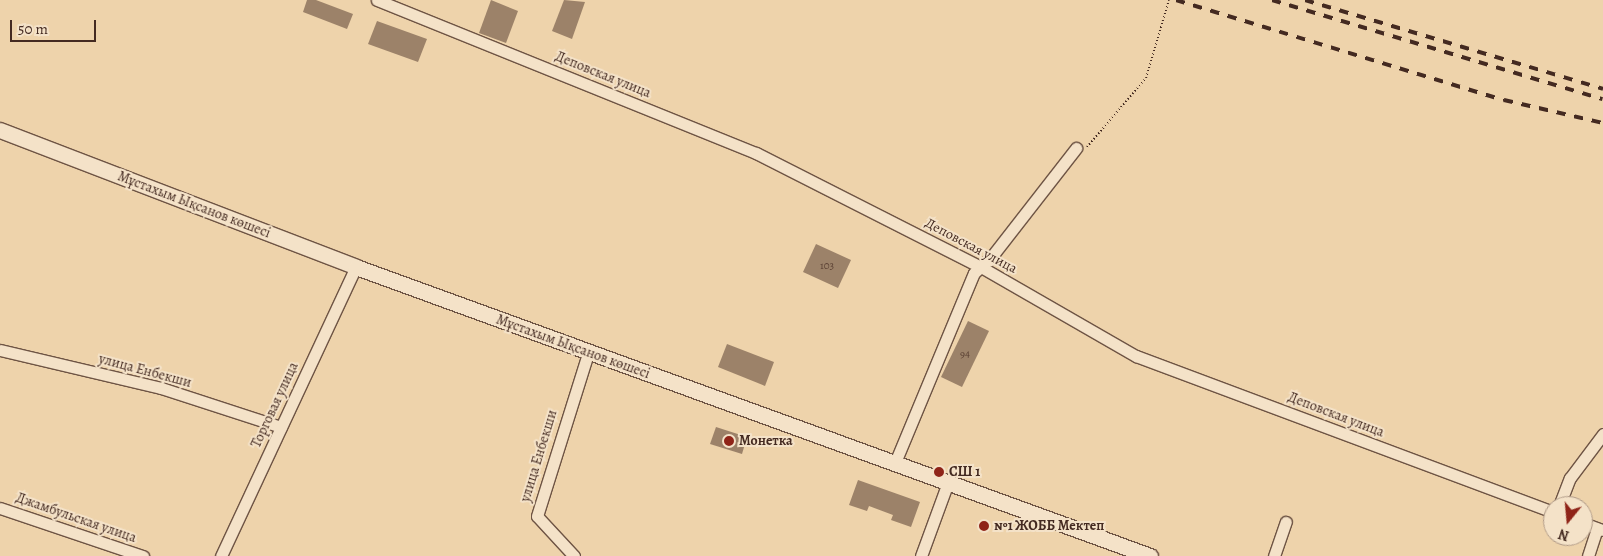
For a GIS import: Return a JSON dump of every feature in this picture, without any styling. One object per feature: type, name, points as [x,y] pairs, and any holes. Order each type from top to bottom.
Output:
[{"type":"main road","name":"Мұстахым Ықсанов көшесі","points":[[0,130],[356,267],[588,353],[947,485],[1150,556]]},
{"type":"street","name":"Деповская улица","points":[[377,0],[756,154],[981,267],[1136,356],[1543,508]]},
{"type":"street","points":[[894,465],[972,276],[1075,150]]},
{"type":"street","name":"Торговая улица","points":[[221,556],[356,267]]},
{"type":"street","name":"улица Енбекши","points":[[0,350],[161,388],[281,426]]},
{"type":"street","name":"улица Енбекши","points":[[574,556],[537,516],[588,353]]},
{"type":"street","points":[[1564,496],[1570,478],[1603,434]]},
{"type":"street","points":[[921,556],[947,485]]},
{"type":"street","name":"Джамбульская улица","points":[[0,508],[143,556]]},
{"type":"street","points":[[1274,556],[1286,522]]},
{"type":"street","points":[[1588,556],[1600,529]]},
{"type":"path","points":[[1075,150],[1090,145],[1146,78],[1169,0]]},
{"type":"building","points":[[307,0],[316,0],[353,14],[347,29],[303,12]]},
{"type":"building","points":[[491,0],[518,11],[506,43],[479,33]]},
{"type":"building","points":[[564,0],[585,2],[572,39],[552,31]]},
{"type":"building","points":[[377,21],[427,39],[418,62],[368,44]]},
{"type":"building","points":[[816,244],[851,260],[838,288],[803,272]]},
{"type":"building","points":[[968,321],[989,331],[962,387],[941,377]]},
{"type":"building","points":[[727,344],[774,362],[765,386],[718,367]]},
{"type":"building","name":"Монетка","points":[[716,427],[747,437],[742,454],[710,444]]},
{"type":"building","points":[[858,480],[920,502],[911,527],[891,520],[893,515],[869,506],[867,511],[849,505]]},
{"type":"railway","points":[[1176,0],[1504,100],[1603,123]]},
{"type":"railway","points":[[1272,0],[1603,99]]},
{"type":"railway","points":[[1305,0],[1603,89]]},
{"type":"place","name":"Монетка","points":[[729,441]]},
{"type":"place","name":"СШ 1","points":[[939,472]]},
{"type":"place","name":"№1 ЖОББ Мектеп","points":[[984,526]]}]
